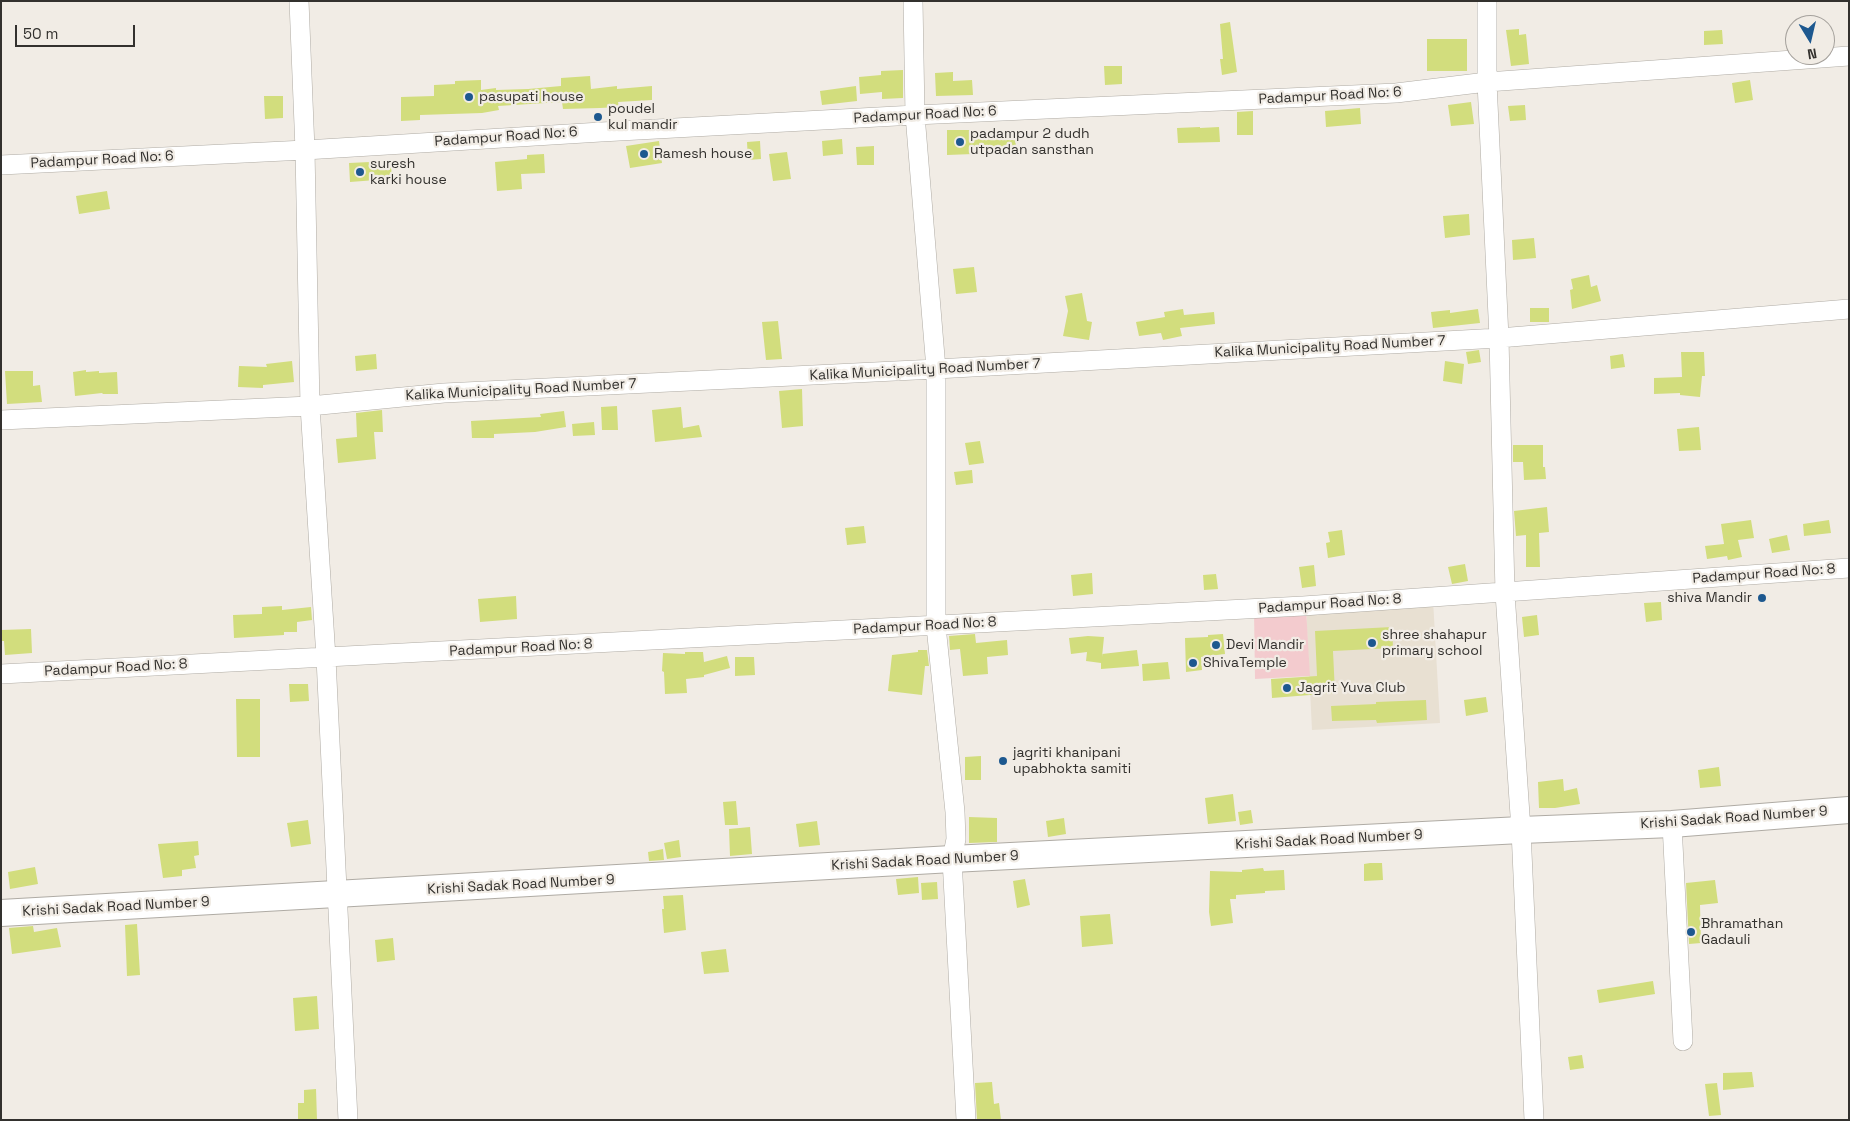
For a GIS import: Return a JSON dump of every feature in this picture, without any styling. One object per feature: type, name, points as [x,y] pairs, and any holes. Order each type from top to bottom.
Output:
[{"type":"street","points":[[299,1],[305,150],[310,406],[326,658],[348,1120]]},
{"type":"street","points":[[913,1],[914,115],[936,370],[936,626],[955,812],[956,839],[952,859],[966,1120]]},
{"type":"street","points":[[1487,1],[1487,82],[1498,338],[1505,593],[1521,830],[1534,1120]]},
{"type":"street","name":"Padampur Road No: 6","points":[[1,165],[305,150],[914,115],[1396,93],[1487,82],[1849,56]]},
{"type":"street","name":"Kalika Municipality Road Number 7","points":[[1,420],[310,406],[444,393],[936,370],[1498,338],[1849,309]]},
{"type":"street","name":"Padampur Road No: 8","points":[[1,674],[1303,606],[1849,568]]},
{"type":"street","name":"Krishi Sadak Road Number 9","points":[[1,914],[952,859],[1672,824],[1849,810]]},
{"type":"street","points":[[1672,824],[1683,1042]]},
{"type":"shaded area","name":"shree shahapur primary school","points":[[1433,600],[1440,723],[1312,730],[1306,608]]},
{"type":"shaded area","points":[[1306,608],[1310,676],[1255,679],[1254,611]]},
{"type":"building","points":[[1230,22],[1237,72],[1222,75],[1220,59],[1223,59],[1220,24]]},
{"type":"building","points":[[1519,29],[1519,35],[1526,34],[1529,64],[1511,66],[1506,30]]},
{"type":"building","points":[[1722,30],[1723,44],[1704,45],[1704,31]]},
{"type":"building","points":[[1427,39],[1467,39],[1467,71],[1427,71]]},
{"type":"building","points":[[1104,66],[1122,66],[1122,84],[1105,85]]},
{"type":"building","points":[[903,70],[903,98],[882,99],[882,92],[860,94],[859,77],[881,75],[881,71]]},
{"type":"building","points":[[953,72],[953,81],[972,80],[973,95],[936,96],[935,73]]},
{"type":"building","points":[[590,76],[591,89],[617,86],[617,89],[652,86],[652,100],[618,102],[619,107],[600,108],[563,109],[562,102],[498,106],[499,110],[482,113],[420,115],[420,120],[401,121],[401,97],[434,96],[434,85],[455,84],[455,81],[481,80],[481,90],[496,88],[496,90],[528,89],[561,86],[561,78]]},
{"type":"building","points":[[1750,80],[1753,100],[1735,103],[1732,83]]},
{"type":"building","points":[[856,86],[857,101],[822,105],[820,91]]},
{"type":"building","points":[[264,96],[283,96],[283,118],[265,119]]},
{"type":"building","points":[[1471,102],[1474,124],[1451,126],[1448,105]]},
{"type":"building","points":[[1525,105],[1526,120],[1510,121],[1508,106]]},
{"type":"building","points":[[1360,108],[1361,124],[1326,127],[1325,111]]},
{"type":"building","points":[[1253,111],[1253,135],[1237,135],[1237,112]]},
{"type":"building","points":[[1219,127],[1220,142],[1178,143],[1177,128]]},
{"type":"building","points":[[947,130],[973,130],[973,134],[991,132],[992,135],[1015,134],[1016,149],[973,150],[973,154],[947,155]]},
{"type":"building","points":[[842,139],[843,154],[823,156],[822,141]]},
{"type":"building","name":"Ramesh house","points":[[659,141],[662,163],[630,168],[626,146]]},
{"type":"building","points":[[760,141],[761,159],[748,160],[747,142]]},
{"type":"building","points":[[874,146],[874,165],[857,165],[856,147]]},
{"type":"building","points":[[787,152],[791,179],[773,181],[769,154]]},
{"type":"building","points":[[544,154],[545,173],[521,174],[522,189],[497,191],[495,162],[527,159],[527,155]]},
{"type":"building","points":[[370,162],[370,165],[391,164],[392,182],[376,183],[376,180],[350,182],[349,163]]},
{"type":"building","points":[[107,191],[110,209],[79,214],[76,196]]},
{"type":"building","points":[[1469,214],[1470,235],[1445,238],[1443,216]]},
{"type":"building","points":[[1534,238],[1536,258],[1513,260],[1512,240]]},
{"type":"building","points":[[974,267],[977,292],[956,294],[953,269]]},
{"type":"building","points":[[1589,275],[1591,287],[1597,285],[1601,301],[1572,309],[1570,290],[1573,289],[1571,279]]},
{"type":"building","points":[[1082,293],[1087,321],[1092,322],[1089,340],[1063,336],[1068,311],[1065,296]]},
{"type":"building","points":[[1530,308],[1549,308],[1549,322],[1530,322]]},
{"type":"building","points":[[1183,309],[1184,315],[1214,312],[1215,324],[1180,328],[1182,336],[1163,340],[1161,333],[1139,336],[1136,322],[1165,317],[1164,312]]},
{"type":"building","points":[[1478,309],[1480,323],[1433,328],[1431,312],[1450,310],[1450,313]]},
{"type":"building","points":[[778,321],[782,359],[766,360],[762,322]]},
{"type":"building","points":[[1479,350],[1481,362],[1468,364],[1466,352]]},
{"type":"building","points":[[1681,352],[1704,352],[1705,376],[1702,376],[1700,397],[1680,395],[1680,393],[1654,394],[1654,378],[1682,377]]},
{"type":"building","points":[[376,354],[377,369],[356,371],[355,356]]},
{"type":"building","points":[[1623,354],[1625,367],[1611,369],[1610,356]]},
{"type":"building","points":[[292,361],[294,382],[263,385],[263,388],[238,387],[239,366],[267,367],[266,364]]},
{"type":"building","points":[[1445,361],[1464,364],[1462,384],[1443,381]]},
{"type":"building","points":[[86,370],[86,372],[99,371],[99,373],[117,372],[118,394],[102,393],[75,396],[73,372]]},
{"type":"building","points":[[5,371],[33,371],[33,386],[40,385],[42,402],[7,404]]},
{"type":"building","points":[[802,389],[803,426],[782,428],[779,391]]},
{"type":"building","points":[[617,406],[618,430],[602,430],[601,407]]},
{"type":"building","points":[[681,407],[683,428],[699,425],[702,437],[655,442],[652,410]]},
{"type":"building","points":[[382,410],[383,432],[374,432],[376,459],[338,463],[336,439],[357,437],[356,413]]},
{"type":"building","points":[[564,411],[566,427],[535,432],[494,434],[494,438],[472,438],[471,421],[541,417],[540,414]]},
{"type":"building","points":[[594,422],[595,435],[573,436],[572,424]]},
{"type":"building","points":[[1699,427],[1701,450],[1679,451],[1677,429]]},
{"type":"building","points":[[980,441],[984,463],[969,465],[965,443]]},
{"type":"building","points":[[1513,445],[1543,445],[1543,467],[1545,467],[1546,479],[1524,480],[1523,462],[1513,462]]},
{"type":"building","points":[[972,470],[973,483],[956,485],[954,472]]},
{"type":"building","points":[[1547,507],[1549,532],[1539,533],[1540,567],[1526,567],[1526,535],[1516,536],[1514,511]]},
{"type":"building","points":[[1751,520],[1754,538],[1738,540],[1742,557],[1728,560],[1727,556],[1707,559],[1705,546],[1724,544],[1721,524]]},
{"type":"building","points":[[1829,520],[1831,533],[1804,536],[1803,524]]},
{"type":"building","points":[[864,526],[866,543],[847,545],[845,528]]},
{"type":"building","points":[[1342,530],[1345,555],[1328,558],[1326,543],[1330,542],[1328,532]]},
{"type":"building","points":[[1787,535],[1790,550],[1772,553],[1769,539]]},
{"type":"building","points":[[1465,564],[1468,581],[1452,584],[1448,567]]},
{"type":"building","points":[[1314,565],[1316,586],[1302,588],[1299,567]]},
{"type":"building","points":[[1092,573],[1093,594],[1073,596],[1071,575]]},
{"type":"building","points":[[1216,574],[1218,589],[1204,590],[1203,575]]},
{"type":"building","points":[[516,596],[517,619],[480,622],[478,599]]},
{"type":"building","points":[[1661,602],[1662,620],[1646,622],[1644,603]]},
{"type":"building","points":[[282,606],[282,610],[311,607],[312,620],[297,622],[297,632],[284,632],[284,635],[234,638],[233,615],[262,614],[262,607]]},
{"type":"building","points":[[1537,615],[1539,635],[1524,637],[1522,617]]},
{"type":"building","points":[[1392,627],[1393,648],[1333,651],[1335,693],[1272,698],[1271,679],[1317,676],[1315,631]]},
{"type":"building","points":[[31,629],[32,653],[5,655],[4,641],[1,641],[1,630]]},
{"type":"building","points":[[975,634],[976,643],[1007,640],[1008,655],[987,657],[988,674],[963,676],[960,649],[950,650],[949,636]]},
{"type":"building","points":[[1223,634],[1225,654],[1201,657],[1202,670],[1186,672],[1185,638]]},
{"type":"building","points":[[1104,637],[1102,654],[1137,650],[1139,666],[1101,669],[1101,663],[1086,661],[1087,652],[1071,654],[1069,638]]},
{"type":"building","points":[[918,650],[927,650],[929,666],[925,666],[922,695],[888,691],[892,655],[918,652]]},
{"type":"building","points":[[685,652],[703,652],[704,662],[727,656],[730,668],[704,675],[704,677],[686,679],[687,693],[665,694],[664,672],[662,671],[663,653],[685,654]]},
{"type":"building","points":[[735,657],[754,657],[755,675],[735,676]]},
{"type":"building","points":[[1168,662],[1170,679],[1143,681],[1142,664]]},
{"type":"building","points":[[289,684],[308,684],[309,701],[290,702]]},
{"type":"building","points":[[1486,697],[1488,712],[1466,716],[1464,700]]},
{"type":"building","points":[[236,699],[260,699],[260,757],[237,757]]},
{"type":"building","points":[[1426,700],[1427,720],[1377,723],[1376,720],[1332,721],[1331,706]]},
{"type":"building","points":[[981,756],[981,780],[965,780],[965,757]]},
{"type":"building","points":[[1719,767],[1721,786],[1700,788],[1698,770]]},
{"type":"building","points":[[1563,779],[1564,791],[1577,788],[1580,804],[1555,808],[1539,808],[1538,782]]},
{"type":"building","points":[[1233,794],[1236,821],[1208,824],[1205,798]]},
{"type":"building","points":[[736,801],[738,825],[725,825],[723,802]]},
{"type":"building","points":[[1251,810],[1253,823],[1240,825],[1238,812]]},
{"type":"building","points":[[969,817],[997,818],[997,842],[969,843]]},
{"type":"building","points":[[1064,818],[1066,834],[1048,837],[1046,821]]},
{"type":"building","points":[[308,820],[311,844],[291,847],[287,823]]},
{"type":"building","points":[[817,821],[820,845],[799,847],[796,824]]},
{"type":"building","points":[[750,827],[752,854],[730,856],[729,829]]},
{"type":"building","points":[[679,840],[681,857],[667,859],[664,843]]},
{"type":"building","points":[[198,841],[199,855],[194,856],[196,868],[182,870],[182,876],[163,878],[158,844]]},
{"type":"building","points":[[663,849],[664,860],[649,861],[648,852]]},
{"type":"building","points":[[1382,863],[1383,880],[1364,881],[1364,864]]},
{"type":"building","points":[[35,867],[38,884],[10,889],[8,872]]},
{"type":"building","points":[[1263,868],[1264,871],[1284,870],[1285,890],[1236,895],[1236,899],[1230,899],[1233,923],[1211,926],[1209,912],[1210,871],[1242,872],[1242,870]]},
{"type":"building","points":[[918,877],[919,893],[898,895],[896,879]]},
{"type":"building","points":[[1025,879],[1030,905],[1017,908],[1013,881]]},
{"type":"building","points":[[1715,880],[1718,903],[1700,905],[1701,943],[1689,944],[1686,883]]},
{"type":"building","points":[[937,882],[938,899],[922,900],[921,883]]},
{"type":"building","points":[[683,895],[686,930],[664,933],[663,896]]},
{"type":"building","points":[[1110,914],[1113,944],[1082,947],[1080,916]]},
{"type":"building","points":[[137,924],[140,975],[127,976],[125,925]]},
{"type":"building","points":[[33,926],[34,932],[57,928],[61,947],[12,954],[9,928]]},
{"type":"building","points":[[393,938],[395,960],[377,962],[375,940]]},
{"type":"building","points":[[726,949],[729,972],[704,974],[701,952]]},
{"type":"building","points":[[1653,981],[1655,994],[1599,1003],[1597,990]]},
{"type":"building","points":[[317,996],[319,1029],[295,1031],[293,998]]},
{"type":"building","points":[[1582,1055],[1584,1068],[1570,1070],[1568,1057]]},
{"type":"building","points":[[1752,1072],[1754,1087],[1723,1090],[1723,1073]]},
{"type":"building","points":[[992,1082],[994,1104],[999,1103],[1001,1120],[977,1120],[975,1083]]},
{"type":"building","points":[[1717,1083],[1721,1115],[1709,1116],[1705,1084]]},
{"type":"building","points":[[316,1089],[317,1120],[298,1120],[298,1103],[304,1103],[304,1090]]},
{"type":"place","name":"pasupati house","points":[[469,97]]},
{"type":"place","name":"poudel kul mandir","points":[[598,117]]},
{"type":"place","name":"padampur 2 dudh utpadan sansthan","points":[[960,142]]},
{"type":"place","name":"Ramesh house","points":[[644,154]]},
{"type":"place","name":"suresh karki house","points":[[360,172]]},
{"type":"place","name":"shiva Mandir","points":[[1762,598]]},
{"type":"place","name":"shree shahapur primary school","points":[[1372,643]]},
{"type":"place","name":"Devi Mandir","points":[[1216,645]]},
{"type":"place","name":"ShivaTemple","points":[[1193,663]]},
{"type":"place","name":"Jagrit Yuva Club","points":[[1287,688]]},
{"type":"place","name":"jagriti khanipani upabhokta samiti","points":[[1003,761]]},
{"type":"place","name":"Bhramathan Gadauli","points":[[1691,932]]}]
